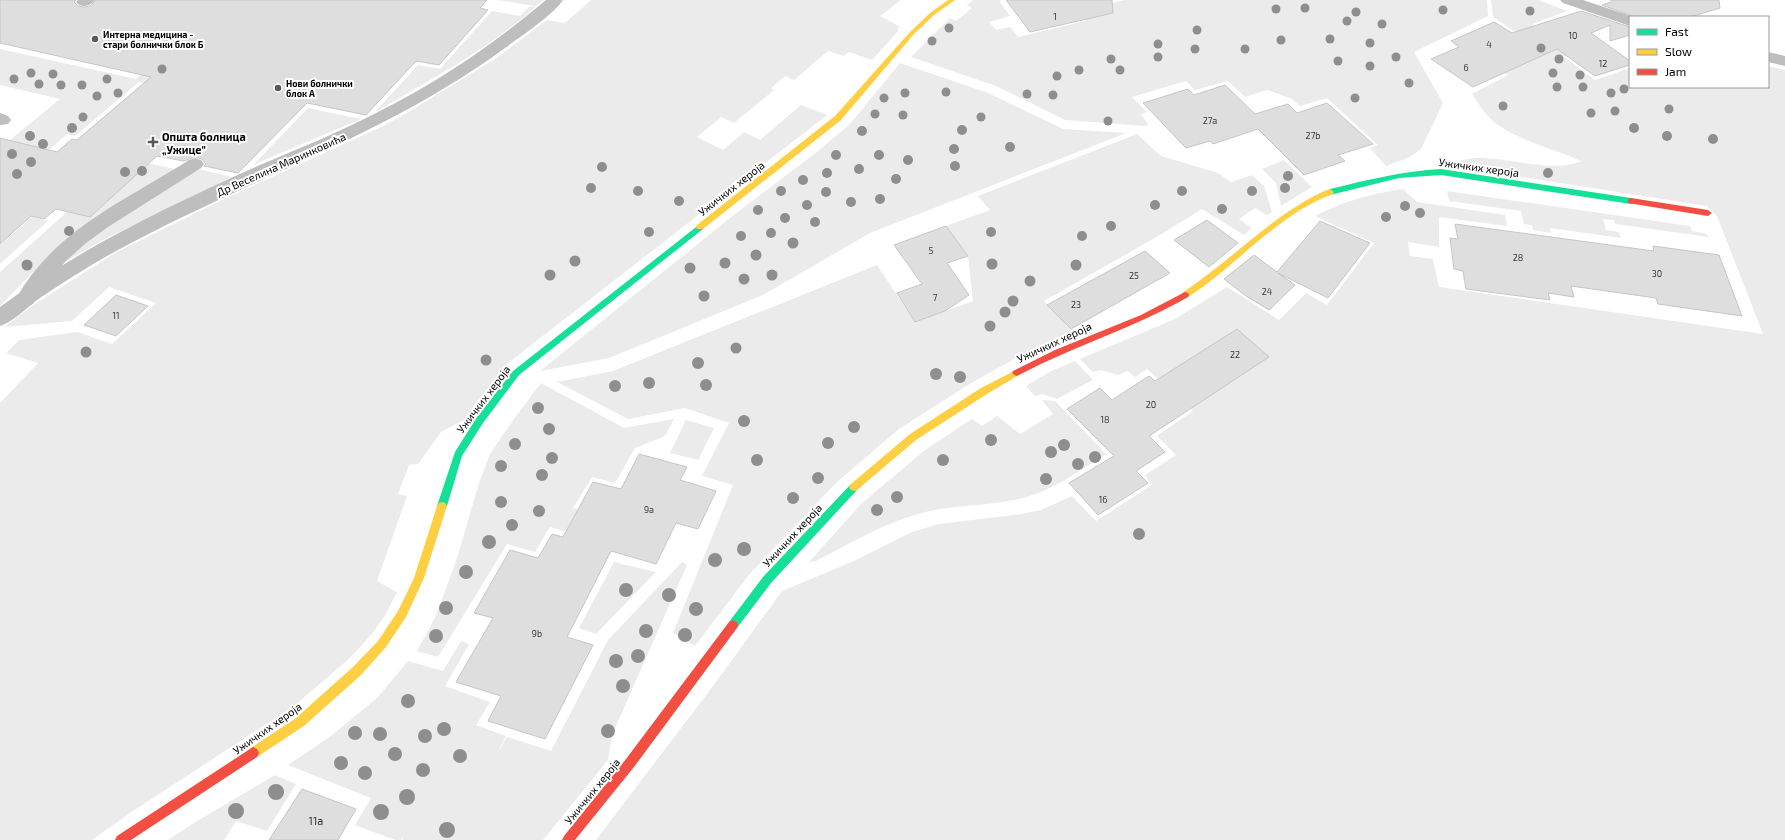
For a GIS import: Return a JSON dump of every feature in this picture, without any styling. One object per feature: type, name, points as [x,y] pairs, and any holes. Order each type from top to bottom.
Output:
[{"type":"street","name":"Др Веселина Маринковића","points":[[0,318],[65,272],[111,246],[182,209],[358,130],[392,112],[490,53],[531,22],[555,0]]},
{"type":"street","name":"Ужичких хероја","points":[[121,840],[300,722],[357,671],[382,644],[402,614],[419,578],[458,455],[480,420],[516,373],[838,118],[912,33],[932,14],[952,0]]},
{"type":"street","points":[[1568,0],[1629,21]]},
{"type":"street","points":[[1769,57],[1785,61]]},
{"type":"street","points":[[26,299],[35,282],[71,243],[118,211],[195,164]]},
{"type":"street","name":"Ужичких хероја","points":[[568,840],[630,763],[767,580],[848,492],[912,437],[1040,359],[1164,308],[1206,282],[1279,221],[1321,195],[1376,179],[1418,172],[1442,172],[1708,213]]},
{"type":"shaded area","points":[[497,0],[544,0],[536,6]]},
{"type":"shaded area","points":[[591,0],[901,0],[880,16],[899,26],[898,31],[872,60],[849,52],[844,56],[828,51],[794,80],[785,76],[771,88],[774,90],[734,123],[721,117],[697,137],[723,150],[744,132],[760,140],[801,105],[827,115],[508,363],[464,420],[441,432],[418,464],[409,465],[398,494],[407,496],[377,581],[397,592],[386,614],[371,635],[351,657],[294,706],[133,811],[92,840],[0,840],[0,403],[38,363],[6,353],[19,340],[77,332],[112,344],[156,303],[109,287],[72,321],[4,327],[35,304],[115,253],[222,200],[381,127],[407,113],[495,59],[547,20],[565,23]]},
{"type":"shaded area","points":[[973,0],[1001,0],[1000,2],[1010,16],[989,22],[996,30],[1010,27],[1018,37],[1086,21],[1078,11],[1125,0],[1487,0],[1488,16],[1414,52],[1443,103],[1421,149],[1410,157],[1386,166],[1370,148],[1378,145],[1327,98],[1300,106],[1290,98],[1267,90],[1245,97],[1228,81],[1195,90],[1186,81],[1132,97],[1147,112],[1141,115],[1149,125],[1143,126],[1065,120],[996,86],[911,57],[950,18],[956,21],[972,8],[967,5]]},
{"type":"shaded area","points":[[1491,0],[1538,0],[1567,11],[1532,24],[1573,53],[1564,57],[1595,80],[1629,68],[1629,88],[1769,88],[1769,66],[1785,70],[1785,840],[596,840],[716,682],[782,591],[854,561],[912,532],[939,524],[1022,514],[1041,510],[1072,496],[1096,521],[1152,485],[1145,475],[1176,455],[1157,436],[1193,411],[1147,369],[1135,377],[1127,371],[1118,375],[1101,370],[1093,372],[1080,359],[1175,319],[1227,287],[1279,320],[1306,293],[1327,305],[1374,243],[1315,216],[1336,206],[1380,193],[1403,189],[1417,202],[1505,215],[1507,226],[1439,217],[1439,247],[1408,242],[1410,256],[1433,259],[1439,287],[1763,334],[1717,216],[1707,206],[1452,166],[1463,160],[1478,158],[1550,166],[1567,165],[1581,161],[1528,141],[1498,125],[1490,119],[1472,94],[1508,75],[1498,69],[1526,39],[1493,17]]},
{"type":"shaded area","points":[[530,6],[536,7],[498,37],[438,76],[375,112],[418,65],[440,69],[492,11],[520,16]]},
{"type":"shaded area","points":[[0,49],[136,79],[159,60],[161,87],[139,82],[75,136],[67,134],[42,156],[0,148],[60,99],[0,85]]},
{"type":"shaded area","points":[[900,63],[988,93],[1063,129],[1126,133],[870,233],[763,295],[609,358],[540,371],[735,214],[817,152],[850,124]]},
{"type":"shaded area","points":[[308,108],[361,119],[253,165]]},
{"type":"shaded area","points":[[1137,134],[1161,156],[1218,173],[1231,182],[1252,175],[1264,186],[1272,212],[1267,215],[1255,208],[1239,219],[1252,228],[1244,235],[1202,209],[1160,235],[1044,301],[1073,332],[1030,350],[968,385],[899,429],[837,482],[776,546],[748,576],[695,646],[673,633],[733,485],[702,476],[729,423],[685,408],[628,419],[557,382],[613,371],[877,265],[915,322],[973,301],[968,256],[946,226],[990,210],[978,196]]},
{"type":"shaded area","points":[[102,153],[179,170],[48,257],[0,306],[0,272],[67,212],[90,217],[117,193]]},
{"type":"shaded area","points":[[1284,160],[1312,187],[1281,206],[1276,183],[1262,169]]},
{"type":"shaded area","points":[[198,169],[232,177],[105,239],[63,263],[77,249],[109,223]]},
{"type":"shaded area","points":[[1447,191],[1690,226],[1692,231],[1707,234],[1709,237],[1615,224],[1614,220],[1603,219],[1606,230],[1619,232],[1621,238],[1550,228],[1551,233],[1533,230],[1532,225],[1524,224],[1521,211],[1449,201]]},
{"type":"shaded area","points":[[32,217],[48,221],[0,264],[0,245]]},
{"type":"shaded area","points":[[1075,361],[1093,380],[1057,399],[1042,394],[1035,396],[1026,386],[1051,371]]},
{"type":"shaded area","points":[[541,383],[624,428],[674,419],[665,436],[635,448],[615,483],[592,477],[573,508],[593,514],[581,536],[550,527],[535,552],[507,544],[438,657],[417,651],[436,616],[457,558],[479,483],[490,454]]},
{"type":"shaded area","points":[[1042,400],[1055,401],[1106,454],[1066,479],[1034,495],[1010,501],[944,509],[918,514],[892,523],[853,541],[816,561],[809,562],[862,503],[925,450],[972,419],[982,426],[997,416],[1020,434],[1053,414]]},
{"type":"shaded area","points":[[686,420],[714,428],[698,460],[670,453]]},
{"type":"shaded area","points":[[614,562],[656,572],[596,634],[579,628]]},
{"type":"shaded area","points":[[682,562],[687,565],[612,735],[608,760],[543,840],[402,840],[404,835],[401,840],[395,840],[355,825],[371,798],[288,765],[331,736],[377,698],[408,661],[443,671],[461,641],[469,644],[445,686],[490,702],[476,725],[506,736],[496,755],[507,737],[551,751],[608,640]]},
{"type":"shaded area","points":[[275,775],[296,784],[267,831],[236,821],[224,840],[168,840],[192,824]]},
{"type":"building","name":"Општа болница „Ужице”","points":[[0,0],[76,0],[74,2],[78,6],[84,7],[90,6],[96,0],[487,0],[480,8],[488,10],[439,65],[416,61],[366,115],[307,103],[238,173],[204,166],[206,164],[202,159],[195,157],[184,161],[157,156],[90,217],[56,209],[44,219],[31,216],[0,244],[0,138],[57,152],[72,139],[77,140],[151,77],[0,43]]},
{"type":"building","points":[[1006,0],[1112,0],[1113,13],[1030,32]]},
{"type":"building","points":[[1611,0],[1719,0],[1720,8],[1693,16],[1632,16],[1602,5],[1611,2]]},
{"type":"building","points":[[1581,11],[1629,27],[1629,35],[1610,41],[1610,25],[1591,33],[1629,60],[1629,65],[1595,76],[1557,49],[1473,87],[1431,59],[1459,47],[1451,41],[1494,22],[1512,33]]},
{"type":"building","points":[[1225,85],[1255,114],[1288,104],[1297,113],[1327,103],[1373,144],[1338,155],[1345,161],[1304,175],[1258,129],[1213,144],[1210,141],[1186,148],[1143,103],[1188,89],[1194,95]]},
{"type":"building","points":[[1207,220],[1238,243],[1209,267],[1174,240]]},
{"type":"building","points":[[1320,221],[1370,243],[1328,298],[1278,273],[1295,285],[1269,310],[1246,296],[1224,279],[1254,255],[1277,272]]},
{"type":"building","points":[[1455,224],[1654,251],[1653,246],[1719,255],[1742,316],[1658,304],[1656,298],[1571,286],[1574,297],[1548,293],[1550,300],[1466,289],[1463,271],[1454,269],[1450,238],[1458,239]]},
{"type":"building","points":[[946,226],[968,256],[947,263],[969,295],[945,311],[915,322],[897,293],[922,284],[894,245]]},
{"type":"building","points":[[1145,251],[1170,273],[1071,329],[1047,305]]},
{"type":"building","points":[[116,295],[148,306],[116,336],[84,325]]},
{"type":"building","points":[[1237,329],[1269,357],[1149,436],[1165,452],[1136,471],[1148,483],[1098,515],[1069,483],[1114,456],[1067,409],[1100,388],[1112,400],[1149,376],[1155,381]]},
{"type":"building","points":[[639,454],[687,467],[680,480],[716,491],[698,529],[676,523],[656,564],[611,551],[567,637],[593,645],[545,739],[488,721],[501,696],[456,682],[493,618],[474,613],[510,550],[538,558],[552,534],[563,537],[593,482],[621,489]]},
{"type":"building","points":[[302,789],[356,809],[338,840],[269,840]]},
{"type":"traffic: fast","points":[[1330,192],[1371,181],[1427,172],[1441,172],[1631,201]]},
{"type":"traffic: fast","points":[[442,506],[458,455],[480,420],[516,373],[700,227]]},
{"type":"traffic: fast","points":[[733,625],[767,580],[854,487]]},
{"type":"traffic: slow","points":[[700,227],[838,118],[912,33],[932,14],[952,0]]},
{"type":"traffic: slow","points":[[1185,295],[1214,275],[1283,219],[1313,200],[1330,192]]},
{"type":"traffic: slow","points":[[854,487],[913,437],[984,391],[1016,373]]},
{"type":"traffic: slow","points":[[253,753],[300,722],[357,671],[382,644],[402,614],[419,578],[442,506]]},
{"type":"traffic: jam","points":[[1631,201],[1708,213]]},
{"type":"traffic: jam","points":[[1016,373],[1058,352],[1144,317],[1185,295]]},
{"type":"traffic: jam","points":[[568,840],[630,763],[733,625]]},
{"type":"traffic: jam","points":[[121,840],[253,753]]},
{"type":"place","name":"Интерна медицина - стари болнички блок Б","points":[[95,39]]},
{"type":"place","name":"Нови болнички блок А","points":[[278,88]]},
{"type":"place","name":"Општа болница „Ужице”","points":[[153,142]]}]
